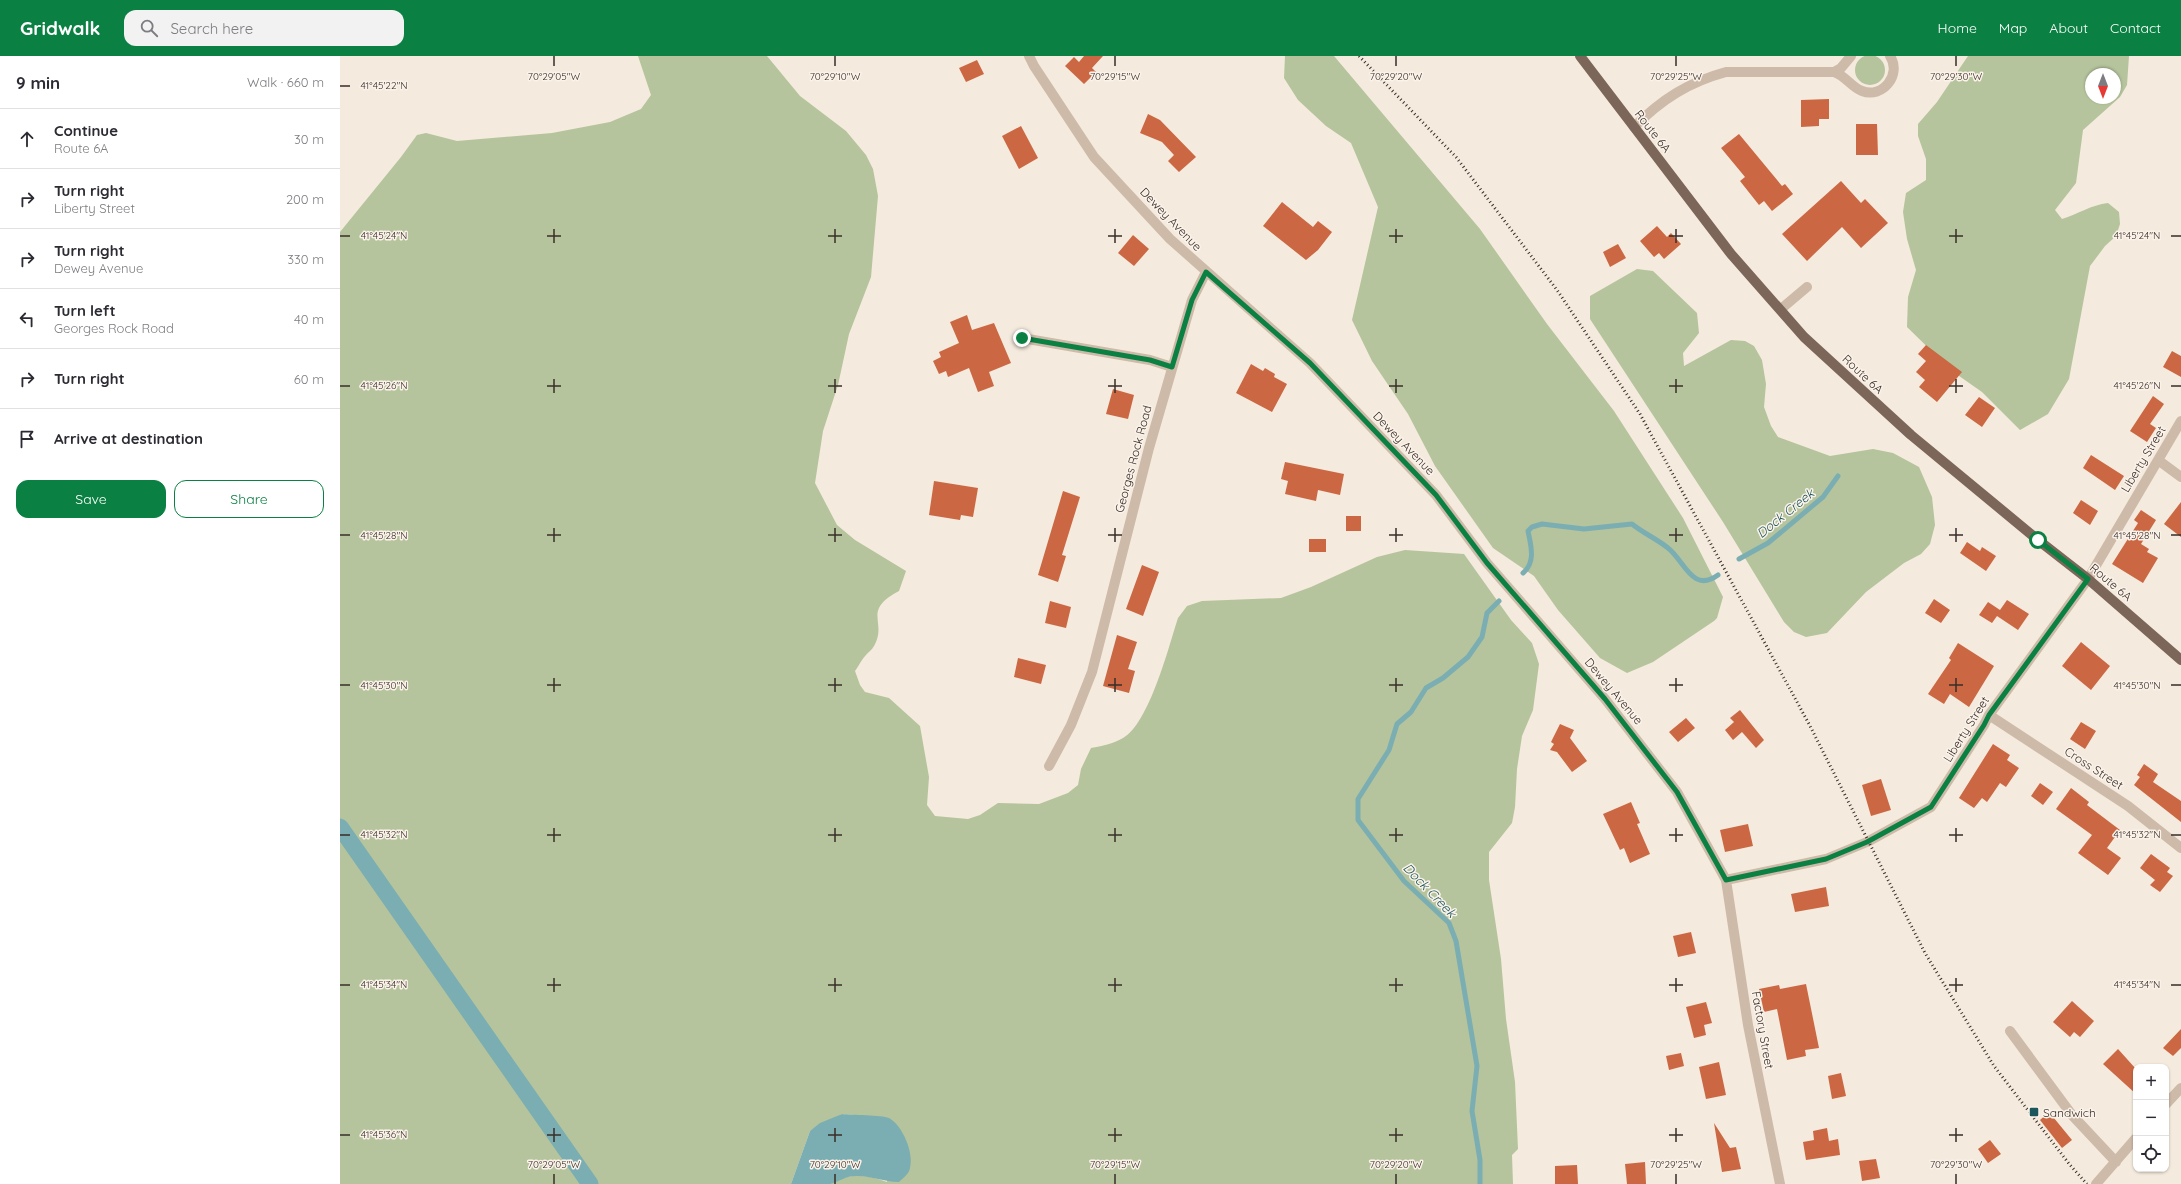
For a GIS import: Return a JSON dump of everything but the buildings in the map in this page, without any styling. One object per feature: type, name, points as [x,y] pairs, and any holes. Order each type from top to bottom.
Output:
[{"type":"main road","name":"Route 6A","points":[[1580,56],[1731,254],[1781,309],[1804,337],[1911,435],[2038,540],[2088,579],[2181,660]]},
{"type":"street","name":"Dewey Avenue","points":[[1029,56],[1034,66],[1094,157],[1170,239],[1310,363],[1436,495],[1487,563],[1605,699],[1677,792],[1726,880]]},
{"type":"street","points":[[1834,72],[1842,68],[1851,56]]},
{"type":"street","points":[[1634,127],[1671,96],[1696,81],[1732,72],[1834,72],[1842,75],[1862,91],[1878,92],[1885,88],[1894,74],[1894,66],[1890,56]]},
{"type":"street","name":"Georges Rock Road","points":[[1049,766],[1071,725],[1092,672],[1142,474],[1172,367],[1192,300],[1206,272]]},
{"type":"street","points":[[1781,309],[1807,287]]},
{"type":"street","points":[[1022,338],[1150,360],[1172,367]]},
{"type":"street","name":"Liberty Street","points":[[1726,880],[1826,859],[1867,842],[1931,807],[1989,715],[2088,579],[2181,421]]},
{"type":"street","points":[[2158,460],[2181,477]]},
{"type":"street","name":"Cross Street","points":[[1989,715],[2128,806],[2181,848]]},
{"type":"street","name":"Factory Street","points":[[1726,880],[1748,1025],[1780,1184]]},
{"type":"street","points":[[2010,1031],[2072,1115],[2116,1162]]},
{"type":"street","points":[[2169,1101],[2181,1088]]},
{"type":"street","points":[[2096,1184],[2133,1142]]},
{"type":"green space","points":[[1870,55],[1881,59],[1885,70],[1881,81],[1870,85],[1859,81],[1855,70],[1859,59]]},
{"type":"green space","points":[[638,56],[767,56],[800,96],[846,131],[866,155],[873,169],[878,196],[871,277],[849,334],[838,385],[823,431],[815,483],[837,525],[855,540],[906,571],[899,591],[888,598],[881,605],[878,611],[878,638],[855,671],[860,685],[865,692],[889,698],[920,726],[929,777],[927,805],[935,816],[968,819],[980,815],[998,803],[1039,804],[1068,793],[1078,785],[1081,769],[1091,748],[1103,746],[1123,738],[1132,730],[1141,717],[1157,683],[1178,618],[1187,606],[1202,601],[1281,598],[1311,587],[1377,557],[1405,550],[1464,554],[1511,620],[1532,643],[1539,664],[1533,710],[1522,736],[1512,823],[1489,852],[1489,880],[1501,959],[1506,1019],[1515,1082],[1518,1149],[1512,1155],[1513,1184],[831,1184],[838,1180],[852,1176],[866,1176],[887,1182],[888,1118],[842,1114],[810,1131],[791,1184],[340,1184],[340,232],[417,135],[426,133],[457,141],[552,133],[610,122],[641,109],[651,95]]},
{"type":"green space","points":[[1285,56],[1334,56],[1480,229],[1547,324],[1614,411],[1683,518],[1723,597],[1717,618],[1714,621],[1653,662],[1627,673],[1600,658],[1558,610],[1534,576],[1493,548],[1435,466],[1408,414],[1372,361],[1352,320],[1378,207],[1351,143],[1326,126],[1298,100],[1284,78]]},
{"type":"green space","points":[[1968,56],[2129,56],[2127,85],[2121,95],[2121,68],[2085,68],[2085,104],[2112,104],[2083,130],[2076,183],[2055,210],[2062,219],[2108,203],[2119,212],[2120,224],[2116,236],[2105,246],[2090,266],[2069,379],[2048,414],[2020,430],[1982,392],[1952,371],[1907,327],[1908,297],[1916,270],[1907,239],[1903,212],[1906,193],[1926,180],[1926,159],[1918,136],[1918,124],[1937,102]]},
{"type":"green space","points":[[1637,269],[1653,271],[1697,313],[1699,333],[1683,353],[1684,366],[1731,340],[1745,341],[1754,346],[1762,360],[1766,384],[1764,407],[1771,426],[1778,437],[1830,456],[1873,449],[1893,453],[1919,467],[1932,497],[1935,525],[1930,544],[1921,554],[1904,563],[1866,592],[1827,633],[1806,637],[1794,632],[1784,622],[1723,522],[1590,319],[1590,296]]},
{"type":"water","points":[[842,1114],[885,1117],[894,1122],[903,1133],[909,1148],[911,1162],[906,1176],[899,1182],[853,1176],[831,1184],[791,1184],[810,1131],[820,1123]]},
{"type":"waterway","name":"Dock Creek","points":[[1739,559],[1768,543],[1823,497],[1838,476]]},
{"type":"waterway","name":"Dock Creek","points":[[1523,573],[1530,564],[1532,554],[1528,531],[1532,527],[1542,524],[1584,529],[1632,524],[1674,553],[1689,573],[1695,578],[1709,580],[1718,575]]},
{"type":"waterway","name":"Dock Creek","points":[[1480,1184],[1480,1160],[1472,1111],[1477,1066],[1456,941],[1449,923],[1404,881],[1358,820],[1358,799],[1389,750],[1397,724],[1411,712],[1426,688],[1443,678],[1468,657],[1482,637],[1487,613],[1499,601]]},
{"type":"waterway","points":[[340,827],[590,1184]]},
{"type":"railway","points":[[1359,56],[1456,157],[1557,290],[1640,414],[1809,724],[1925,953],[1994,1066],[2070,1165],[2087,1184]]},
{"type":"place","name":"Sandwich","points":[[2034,1112]]},
{"type":"route","points":[[1022,338],[1150,360],[1172,367],[1192,300],[1206,272],[1310,363],[1436,495],[1487,563],[1605,699],[1677,792],[1726,880],[1826,859],[1867,842],[1931,807],[1989,715],[2088,579],[2038,540]]}]
